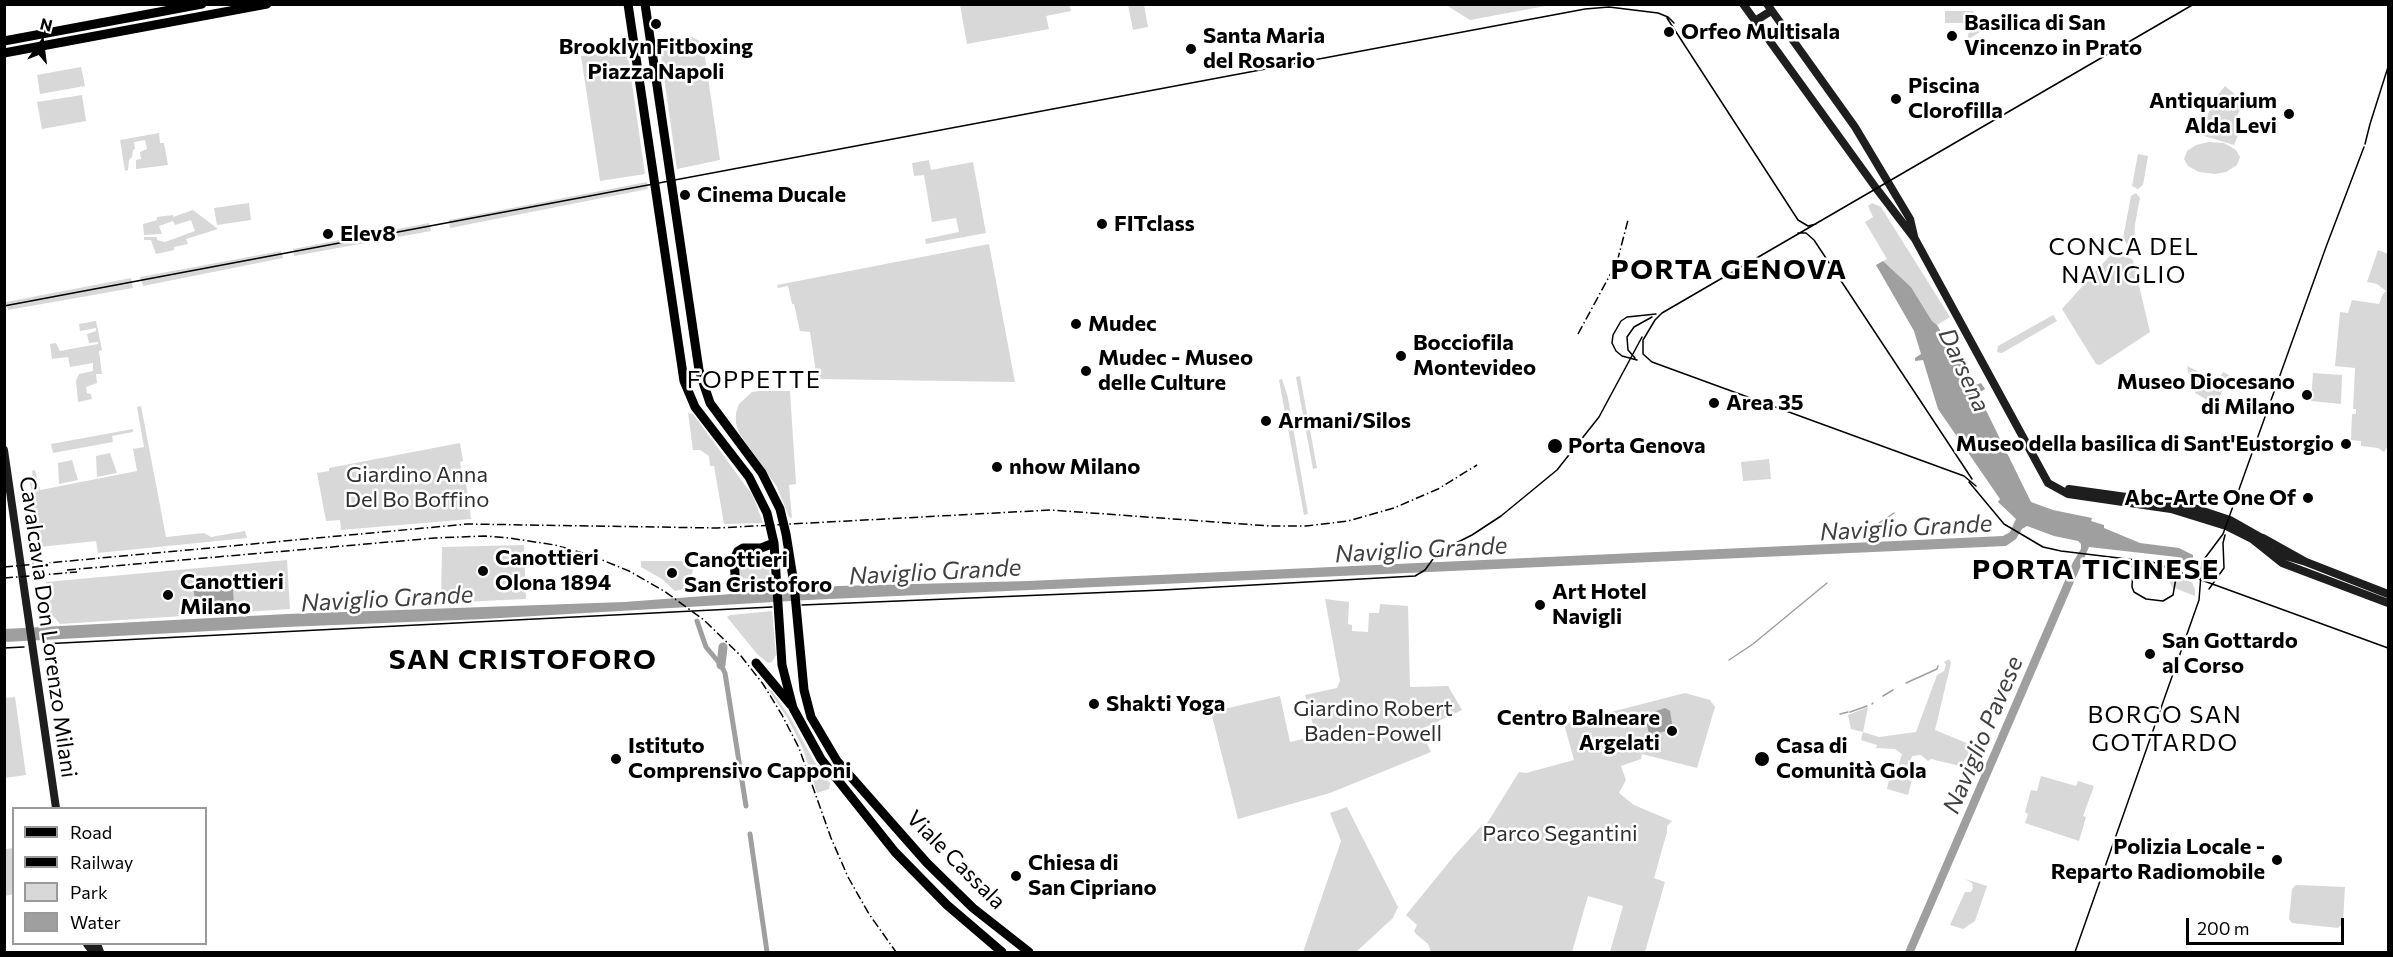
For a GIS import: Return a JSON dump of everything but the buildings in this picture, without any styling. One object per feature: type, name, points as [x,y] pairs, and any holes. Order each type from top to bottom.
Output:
[{"type":"main road","points":[[202,4],[6,41],[7,53],[267,4]]},
{"type":"main road","name":"Viale Cassala","points":[[628,4],[684,381],[695,407],[749,477],[768,518],[774,543],[782,665],[794,708],[812,744],[848,794],[895,852],[965,922],[1002,952]]},
{"type":"main road","name":"Viale Cassala","points":[[645,4],[699,370],[710,403],[762,473],[782,518],[790,556],[797,612],[801,676],[806,702],[818,732],[837,761],[902,836],[959,895],[1029,952]]},
{"type":"main road","points":[[1743,4],[1915,239],[2043,476],[2051,486],[2068,494],[2133,500],[2228,523],[2256,534],[2306,562],[2388,594]]},
{"type":"main road","points":[[1755,21],[1769,8],[1857,131],[1910,219],[1915,239]]},
{"type":"main road","points":[[1841,139],[1852,142],[1857,139],[1857,131]]},
{"type":"main road","name":"Cavalcavia Don Lorenzo Milani","points":[[4,450],[56,807]]},
{"type":"main road","points":[[2228,523],[2285,565],[2388,603]]},
{"type":"main road","points":[[736,590],[734,557],[740,549],[766,547],[774,543]]},
{"type":"main road","points":[[752,549],[775,561]]},
{"type":"main road","points":[[782,665],[777,670],[769,671],[756,663],[794,708]]},
{"type":"main road","points":[[848,794],[862,788]]},
{"type":"green space","points":[[960,5],[1069,5],[1071,11],[1046,16],[1049,29],[967,44]]},
{"type":"green space","points":[[1128,5],[1144,5],[1148,27],[1133,30]]},
{"type":"green space","points":[[1446,5],[1551,5],[1470,20]]},
{"type":"green space","points":[[1945,11],[1973,11],[1985,29],[1967,40],[1969,31],[1965,28],[1965,23],[1945,23]]},
{"type":"green space","points":[[692,37],[703,43],[720,160],[677,169],[659,42]]},
{"type":"green space","points":[[627,49],[645,174],[600,181],[581,56]]},
{"type":"green space","points":[[81,67],[85,86],[40,94],[37,75]]},
{"type":"green space","points":[[2225,86],[2244,102],[2235,120],[2243,123],[2234,145],[2201,135],[2212,102]]},
{"type":"green space","points":[[82,95],[86,121],[42,129],[37,102]]},
{"type":"green space","points":[[159,133],[160,143],[164,143],[168,165],[136,169],[136,160],[141,159],[140,152],[147,149],[145,140],[134,142],[135,149],[129,160],[128,170],[125,171],[120,140]]},
{"type":"green space","points":[[2209,142],[2224,143],[2236,150],[2240,157],[2237,165],[2226,172],[2215,174],[2199,172],[2188,166],[2184,159],[2187,151],[2196,145]]},
{"type":"green space","points":[[2138,154],[2148,156],[2143,185],[2138,189],[2132,186]]},
{"type":"green space","points":[[929,160],[931,170],[973,162],[986,233],[926,244],[925,239],[959,232],[956,218],[932,222],[924,175],[914,176],[912,163]]},
{"type":"green space","points":[[647,182],[648,189],[450,228],[449,220]]},
{"type":"green space","points":[[2136,193],[2140,198],[2135,224],[2134,247],[2130,250],[2123,238],[2131,196]]},
{"type":"green space","points":[[249,203],[251,220],[217,225],[214,208]]},
{"type":"green space","points":[[1872,203],[1881,207],[1950,317],[1937,325],[1932,321],[1911,287],[1883,261],[1887,259],[1865,222],[1873,217],[1868,206]]},
{"type":"green space","points":[[193,210],[218,229],[186,239],[188,244],[174,247],[174,250],[156,254],[151,240],[144,240],[144,237],[157,237],[157,240],[165,242],[195,231],[191,220],[175,225],[173,221],[159,226],[162,234],[144,235],[143,224],[157,220],[157,217],[173,215],[173,217]]},
{"type":"green space","points":[[429,223],[431,231],[294,256],[293,249]]},
{"type":"green space","points":[[989,244],[1015,382],[817,379],[810,332],[800,331],[788,286],[778,288],[777,285]]},
{"type":"green space","points":[[2115,250],[2133,260],[2150,332],[2100,365],[2096,364],[2062,309]]},
{"type":"green space","points":[[2378,250],[2388,254],[2388,446],[2384,452],[2378,448],[2361,446],[2361,441],[2351,440],[2352,414],[2356,414],[2356,409],[2353,409],[2355,368],[2335,366],[2340,312],[2348,313],[2352,300],[2379,304],[2386,291],[2377,284],[2367,282]]},
{"type":"green space","points":[[281,251],[283,258],[143,286],[140,277]]},
{"type":"green space","points":[[131,278],[133,288],[8,310],[6,302]]},
{"type":"green space","points":[[2053,315],[2057,321],[2002,353],[1997,352],[1998,346]]},
{"type":"green space","points":[[96,321],[102,350],[99,351],[102,374],[96,374],[97,383],[86,387],[92,399],[78,402],[76,381],[79,374],[93,371],[93,363],[70,367],[68,357],[52,359],[50,344],[56,343],[60,351],[98,344],[98,342],[89,343],[87,334],[96,331],[96,328],[80,331],[79,324]]},
{"type":"green space","points":[[2187,366],[2218,381],[2223,372],[2229,375],[2216,405],[2195,393],[2196,389],[2191,387]]},
{"type":"green space","points":[[2313,373],[2342,375],[2341,404],[2311,401]]},
{"type":"green space","points":[[1300,376],[1317,468],[1313,469],[1296,377]]},
{"type":"green space","points":[[1282,379],[1288,398],[1308,514],[1304,515],[1279,380]]},
{"type":"green space","points":[[790,391],[796,484],[789,485],[792,518],[789,517],[777,487],[739,433],[736,423],[739,404],[752,392]]},
{"type":"green space","points":[[141,406],[166,537],[204,533],[211,537],[245,531],[247,538],[98,553],[96,541],[40,547],[29,476],[33,475],[32,471],[35,470],[40,490],[137,471],[133,449],[144,447],[137,407]]},
{"type":"green space","points":[[688,413],[693,414],[753,496],[763,523],[724,524],[714,466],[710,466],[709,456],[700,450],[693,450]]},
{"type":"green space","points":[[133,429],[133,432],[112,436],[113,442],[53,453],[51,444]]},
{"type":"green space","name":"Giardino Anna Del Bo Boffino","points":[[460,443],[463,461],[460,462],[462,475],[465,475],[471,519],[341,530],[340,520],[326,521],[317,473],[329,471],[329,468]]},
{"type":"green space","points":[[110,453],[117,473],[97,477],[96,456]]},
{"type":"green space","points":[[1769,459],[1771,479],[1743,481],[1741,462]]},
{"type":"green space","points":[[72,460],[78,480],[59,484],[58,463]]},
{"type":"green space","name":"Canottieri Olona 1894","points":[[524,545],[526,599],[441,603],[442,547]]},
{"type":"green space","points":[[742,553],[755,554],[769,563],[770,584],[742,583],[739,576],[738,557]]},
{"type":"green space","name":"Canottieri Milano","points":[[287,560],[290,609],[60,624],[48,614],[46,582]]},
{"type":"green space","name":"Canottieri San Cristoforo","points":[[641,561],[695,561],[689,588],[675,591],[662,579],[641,567]]},
{"type":"green space","points":[[2164,571],[2191,581],[2195,589],[2195,596],[2172,587]]},
{"type":"green space","name":"Giardino Robert Baden-Powell","points":[[1325,599],[1349,602],[1348,624],[1352,625],[1352,631],[1368,632],[1369,613],[1379,613],[1380,604],[1408,606],[1410,687],[1448,686],[1462,710],[1424,728],[1425,731],[1422,733],[1431,752],[1330,793],[1238,819],[1211,712],[1280,696],[1290,742],[1316,736],[1305,695],[1337,688],[1340,681]]},
{"type":"green space","points":[[772,611],[776,655],[772,662],[768,663],[757,654],[727,617]]},
{"type":"green space","points":[[1949,659],[1951,663],[1935,730],[1986,751],[1977,767],[1976,762],[1966,758],[1960,766],[1931,759],[1928,761],[1921,755],[1912,756],[1908,771],[1913,776],[1908,795],[1887,789],[1891,770],[1898,768],[1902,754],[1895,749],[1876,748],[1877,745],[1861,740],[1863,732],[1879,737],[1916,732],[1937,675],[1944,671],[1946,665],[1944,662]]},
{"type":"green space","points":[[768,689],[772,691],[790,717],[814,761],[830,783],[829,789],[817,793],[803,749],[788,719]]},
{"type":"green space","name":"Parco Segantini","points":[[1685,693],[1710,700],[1715,707],[1697,768],[1642,754],[1641,759],[1621,766],[1626,780],[1619,793],[1634,805],[1672,821],[1667,826],[1654,878],[1665,882],[1645,952],[1610,952],[1623,906],[1588,896],[1572,952],[1431,952],[1428,944],[1414,931],[1417,925],[1406,915],[1454,856],[1483,824],[1486,825],[1519,772],[1526,773],[1574,760],[1564,724]]},
{"type":"green space","points":[[15,697],[26,775],[5,778],[5,698]]},
{"type":"green space","points":[[1868,707],[1863,732],[1851,729],[1848,715]]},
{"type":"green space","points":[[2041,776],[2076,786],[2078,781],[2094,786],[2083,816],[2086,817],[2079,841],[2025,823],[2028,814],[2025,812],[2031,790],[2037,791]]},
{"type":"green space","points":[[1347,807],[1398,907],[1393,918],[1356,952],[1303,952],[1341,841],[1330,813]]},
{"type":"green space","points":[[12,848],[12,894],[5,896],[5,849]]},
{"type":"green space","points":[[1965,879],[1987,886],[1975,921],[1963,929],[1950,925],[1965,892],[1973,889],[1972,883]]},
{"type":"green space","points":[[2296,885],[2345,887],[2343,923],[2338,928],[2292,923],[2289,919],[2292,889]]},
{"type":"water","name":"Darsena","points":[[1883,261],[1911,287],[1971,381],[1976,385],[1981,383],[1985,389],[1979,393],[1979,396],[2031,502],[2053,510],[2092,518],[2091,521],[2104,525],[2104,528],[2140,543],[2179,548],[2193,555],[2189,563],[2177,557],[2089,547],[1914,952],[1905,952],[2073,562],[2081,549],[2078,541],[2054,536],[2027,526],[2022,529],[2016,539],[2006,546],[808,600],[483,619],[5,642],[4,629],[287,614],[624,602],[839,586],[1028,581],[2003,536],[2010,532],[2016,519],[1998,502],[2000,499],[1938,409],[1923,360],[1915,361],[1915,358],[1921,354],[1914,331],[1876,265]]},
{"type":"water","points":[[233,589],[234,605],[195,608],[194,591]]},
{"type":"water","points":[[1665,708],[1670,711],[1673,729],[1649,734],[1645,715]]},
{"type":"waterway","name":"Naviglio Grande","points":[[1876,525],[1894,513]]},
{"type":"waterway","points":[[1729,660],[1753,644],[1827,583]]},
{"type":"waterway","points":[[697,621],[706,647],[725,673],[746,806]]},
{"type":"waterway","points":[[721,665],[723,647]]},
{"type":"waterway","points":[[1906,683],[1937,669],[1938,666]]},
{"type":"waterway","points":[[1883,696],[1893,690]]},
{"type":"waterway","points":[[1850,712],[1867,706]]},
{"type":"waterway","points":[[1840,714],[1848,712]]},
{"type":"waterway","points":[[750,834],[767,952]]},
{"type":"tram line","points":[[1976,486],[1964,476],[1652,362],[1643,354],[1643,340],[1662,313],[2194,4]]},
{"type":"tram line","points":[[4,306],[1585,9],[1609,7],[1658,13],[1668,17],[1674,23]]},
{"type":"tram line","points":[[1667,18],[1798,220],[1808,226],[1816,224]]},
{"type":"tram line","points":[[2365,144],[2388,67]]},
{"type":"tram line","points":[[2075,952],[2199,600],[2202,562],[2223,534],[2364,147]]},
{"type":"tram line","points":[[1798,233],[1806,233],[1814,240],[1972,479]]},
{"type":"tram line","points":[[1637,360],[1622,356],[1616,351],[1612,343],[1613,335],[1621,321],[1627,317],[1656,314]]},
{"type":"tram line","points":[[1635,358],[1628,350],[1627,337],[1634,327],[1652,317]]},
{"type":"tram line","points":[[802,605],[1163,590],[1415,576],[1425,570],[1438,552],[1472,535],[1501,516],[1557,470],[1599,417],[1642,337]]},
{"type":"tram line","points":[[1969,482],[2004,524],[2043,547],[2152,562],[2388,648]]},
{"type":"tram line","points":[[2209,589],[2224,568],[2225,535]]},
{"type":"tram line","points":[[2120,558],[2129,561],[2133,568],[2134,592],[2146,599],[2163,601],[2173,595],[2176,578],[2169,566]]},
{"type":"tram line","points":[[42,644],[772,607]]},
{"type":"tram line","points":[[4,648],[24,647]]},
{"type":"railway","points":[[1578,334],[1617,262],[1628,220]]},
{"type":"railway","points":[[4,567],[468,524],[717,528],[1051,510],[1270,526],[1306,526],[1348,521],[1394,508],[1438,489],[1477,465]]},
{"type":"railway","points":[[67,570],[435,538],[485,536],[555,545],[590,555],[629,571],[664,591],[704,620],[741,656],[763,684],[799,748],[831,838],[848,877],[869,914],[896,952]]},
{"type":"railway","points":[[4,578],[77,572]]},
{"type":"place","name":"Brooklyn Fitboxing Piazza Napoli","points":[[656,24]]},
{"type":"place","name":"Orfeo Multisala","points":[[1669,32]]},
{"type":"place","name":"Basilica di San Vincenzo in Prato","points":[[1952,36]]},
{"type":"place","name":"Santa Maria del Rosario","points":[[1191,49]]},
{"type":"place","name":"Piscina Clorofilla","points":[[1896,99]]},
{"type":"place","name":"Antiquarium Alda Levi","points":[[2289,114]]},
{"type":"place","name":"Cinema Ducale","points":[[685,195]]},
{"type":"place","name":"FITclass","points":[[1102,224]]},
{"type":"place","name":"Elev8","points":[[328,234]]},
{"type":"place","name":"Mudec","points":[[1076,324]]},
{"type":"place","name":"Bocciofila Montevideo","points":[[1401,356]]},
{"type":"place","name":"Mudec - Museo delle Culture","points":[[1086,371]]},
{"type":"place","name":"Museo Diocesano di Milano","points":[[2307,395]]},
{"type":"place","name":"Area 35","points":[[1714,403]]},
{"type":"place","name":"Armani/Silos","points":[[1266,421]]},
{"type":"place","name":"Museo della basilica di Sant'Eustorgio","points":[[2346,444]]},
{"type":"place","name":"Porta Genova","points":[[1555,446]]},
{"type":"place","name":"nhow Milano","points":[[997,467]]},
{"type":"place","name":"Abc-Arte One Of","points":[[2308,498]]},
{"type":"place","name":"Canottieri Olona 1894","points":[[483,571]]},
{"type":"place","name":"Canottieri San Cristoforo","points":[[672,573]]},
{"type":"place","name":"Canottieri Milano","points":[[168,595]]},
{"type":"place","name":"Art Hotel Navigli","points":[[1540,605]]},
{"type":"place","name":"San Gottardo al Corso","points":[[2150,654]]},
{"type":"place","name":"Shakti Yoga","points":[[1094,704]]},
{"type":"place","name":"Centro Balneare Argelati","points":[[1672,731]]},
{"type":"place","name":"Istituto Comprensivo Capponi","points":[[616,759]]},
{"type":"place","name":"Casa di Comunità Gola","points":[[1762,759]]},
{"type":"place","name":"Polizia Locale - Reparto Radiomobile","points":[[2277,860]]},
{"type":"place","name":"Chiesa di San Cipriano","points":[[1016,876]]},
{"type":"district","name":"CONCA DEL NAVIGLIO","points":[[2124,261]]},
{"type":"district","name":"PORTA GENOVA","points":[[1729,270]]},
{"type":"district","name":"FOPPETTE","points":[[754,380]]},
{"type":"district","name":"PORTA TICINESE","points":[[2096,570]]},
{"type":"district","name":"SAN CRISTOFORO","points":[[523,660]]},
{"type":"district","name":"BORGO SAN GOTTARDO","points":[[2165,729]]},
{"type":"water label","name":"Naviglio Pavese","points":[[1983,735]]}]
